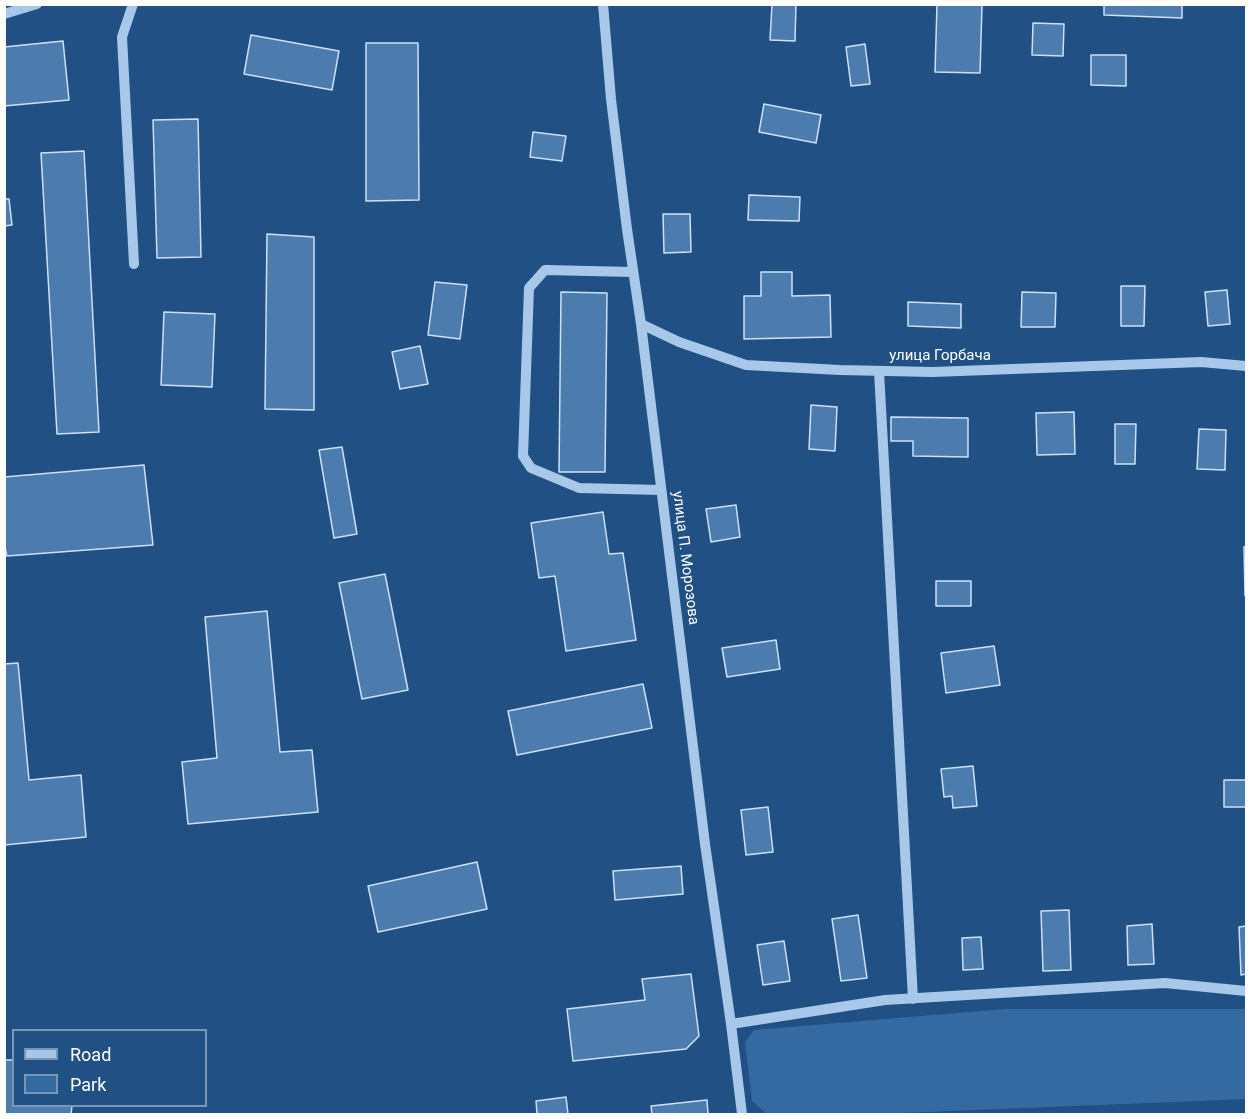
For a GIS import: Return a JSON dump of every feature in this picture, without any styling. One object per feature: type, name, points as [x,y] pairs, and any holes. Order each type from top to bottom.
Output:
[{"type":"street","points":[[4,14],[37,4]]},
{"type":"street","points":[[133,4],[122,37],[134,264]]},
{"type":"street","name":"улица П. Морозова","points":[[603,4],[611,99],[741,1114]]},
{"type":"street","points":[[633,272],[545,270],[529,288],[523,456],[531,468],[579,488],[661,490]]},
{"type":"street","name":"улица Горбача","points":[[641,324],[679,342],[746,365],[879,371],[1031,369],[1201,362],[1246,366]]},
{"type":"street","points":[[879,371],[913,999]]},
{"type":"street","points":[[731,1024],[885,1000],[1165,983],[1246,991]]},
{"type":"green space","points":[[1005,1009],[1246,1009],[1246,1099],[877,1114],[767,1114],[752,1101],[745,1042],[754,1030]]},
{"type":"building","points":[[772,4],[796,4],[795,41],[770,40]]},
{"type":"building","points":[[937,4],[982,5],[980,73],[935,72]]},
{"type":"building","points":[[1104,4],[1182,4],[1182,18],[1104,15]]},
{"type":"building","points":[[1033,23],[1064,24],[1063,56],[1032,55]]},
{"type":"building","points":[[251,35],[339,51],[332,90],[244,74]]},
{"type":"building","points":[[63,41],[69,100],[4,106],[4,47]]},
{"type":"building","points":[[366,43],[418,43],[419,200],[366,201]]},
{"type":"building","points":[[865,44],[870,84],[851,86],[846,47]]},
{"type":"building","points":[[1091,55],[1126,55],[1126,86],[1091,85]]},
{"type":"building","points":[[764,104],[821,115],[816,143],[759,132]]},
{"type":"building","points":[[198,119],[201,257],[157,258],[153,120]]},
{"type":"building","points":[[533,132],[566,136],[562,161],[530,157]]},
{"type":"building","points":[[84,151],[99,432],[57,434],[41,153]]},
{"type":"building","points":[[749,195],[800,197],[799,221],[748,220]]},
{"type":"building","points":[[4,199],[9,199],[12,225],[4,226]]},
{"type":"building","points":[[663,214],[690,214],[691,252],[664,253]]},
{"type":"building","points":[[267,234],[314,237],[314,410],[265,409]]},
{"type":"building","points":[[761,272],[792,272],[792,296],[830,295],[831,337],[744,339],[744,296],[761,296]]},
{"type":"building","points":[[435,282],[467,285],[460,339],[428,335]]},
{"type":"building","points":[[1121,286],[1145,286],[1144,326],[1121,326]]},
{"type":"building","points":[[1227,290],[1230,324],[1208,326],[1205,292]]},
{"type":"building","points":[[561,292],[607,293],[605,472],[559,472]]},
{"type":"building","points":[[1022,292],[1056,293],[1055,327],[1021,327]]},
{"type":"building","points":[[908,302],[961,304],[961,328],[908,326]]},
{"type":"building","points":[[164,312],[215,314],[212,387],[161,385]]},
{"type":"building","points":[[420,346],[428,384],[400,389],[392,352]]},
{"type":"building","points":[[811,405],[837,407],[835,451],[809,449]]},
{"type":"building","points":[[1074,412],[1075,454],[1037,455],[1036,413]]},
{"type":"building","points":[[891,417],[968,418],[968,457],[913,456],[913,441],[891,441]]},
{"type":"building","points":[[1115,424],[1136,424],[1135,464],[1115,464]]},
{"type":"building","points":[[1199,429],[1226,430],[1225,470],[1197,469]]},
{"type":"building","points":[[342,447],[357,534],[334,538],[319,450]]},
{"type":"building","points":[[144,465],[153,545],[7,556],[4,544],[4,477]]},
{"type":"building","points":[[736,505],[740,537],[711,542],[706,509]]},
{"type":"building","points":[[603,512],[609,554],[623,553],[636,640],[566,651],[555,576],[539,578],[531,523]]},
{"type":"building","points":[[1246,546],[1246,596],[1245,596],[1244,547]]},
{"type":"building","points":[[385,574],[408,690],[362,699],[339,583]]},
{"type":"building","points":[[936,581],[971,581],[971,606],[936,606]]},
{"type":"building","points":[[267,611],[280,752],[312,750],[318,812],[188,824],[182,762],[217,758],[205,617]]},
{"type":"building","points":[[776,640],[780,669],[727,677],[722,648]]},
{"type":"building","points":[[994,646],[1000,685],[946,693],[941,653]]},
{"type":"building","points":[[18,663],[29,780],[81,775],[86,837],[4,845],[4,664]]},
{"type":"building","points":[[643,684],[652,728],[517,755],[508,711]]},
{"type":"building","points":[[973,766],[977,806],[953,808],[952,796],[944,797],[941,769]]},
{"type":"building","points":[[1224,780],[1246,780],[1246,807],[1224,807]]},
{"type":"building","points":[[768,807],[773,852],[746,855],[741,810]]},
{"type":"building","points":[[477,862],[487,909],[378,932],[368,886]]},
{"type":"building","points":[[681,866],[683,894],[615,900],[613,871]]},
{"type":"building","points":[[1069,910],[1071,970],[1043,971],[1041,911]]},
{"type":"building","points":[[858,915],[867,978],[841,981],[832,919]]},
{"type":"building","points":[[1152,924],[1154,964],[1128,965],[1127,926]]},
{"type":"building","points":[[1246,926],[1246,974],[1241,975],[1239,927]]},
{"type":"building","points":[[981,937],[983,969],[963,970],[962,938]]},
{"type":"building","points":[[784,941],[790,981],[763,985],[757,945]]},
{"type":"building","points":[[691,974],[699,1036],[686,1049],[573,1061],[567,1009],[645,1000],[642,979]]},
{"type":"building","points":[[4,1060],[12,1060],[12,1107],[72,1107],[71,1114],[4,1114]]},
{"type":"building","points":[[566,1097],[568,1114],[537,1114],[536,1101]]},
{"type":"building","points":[[707,1100],[708,1114],[652,1114],[651,1106]]}]
